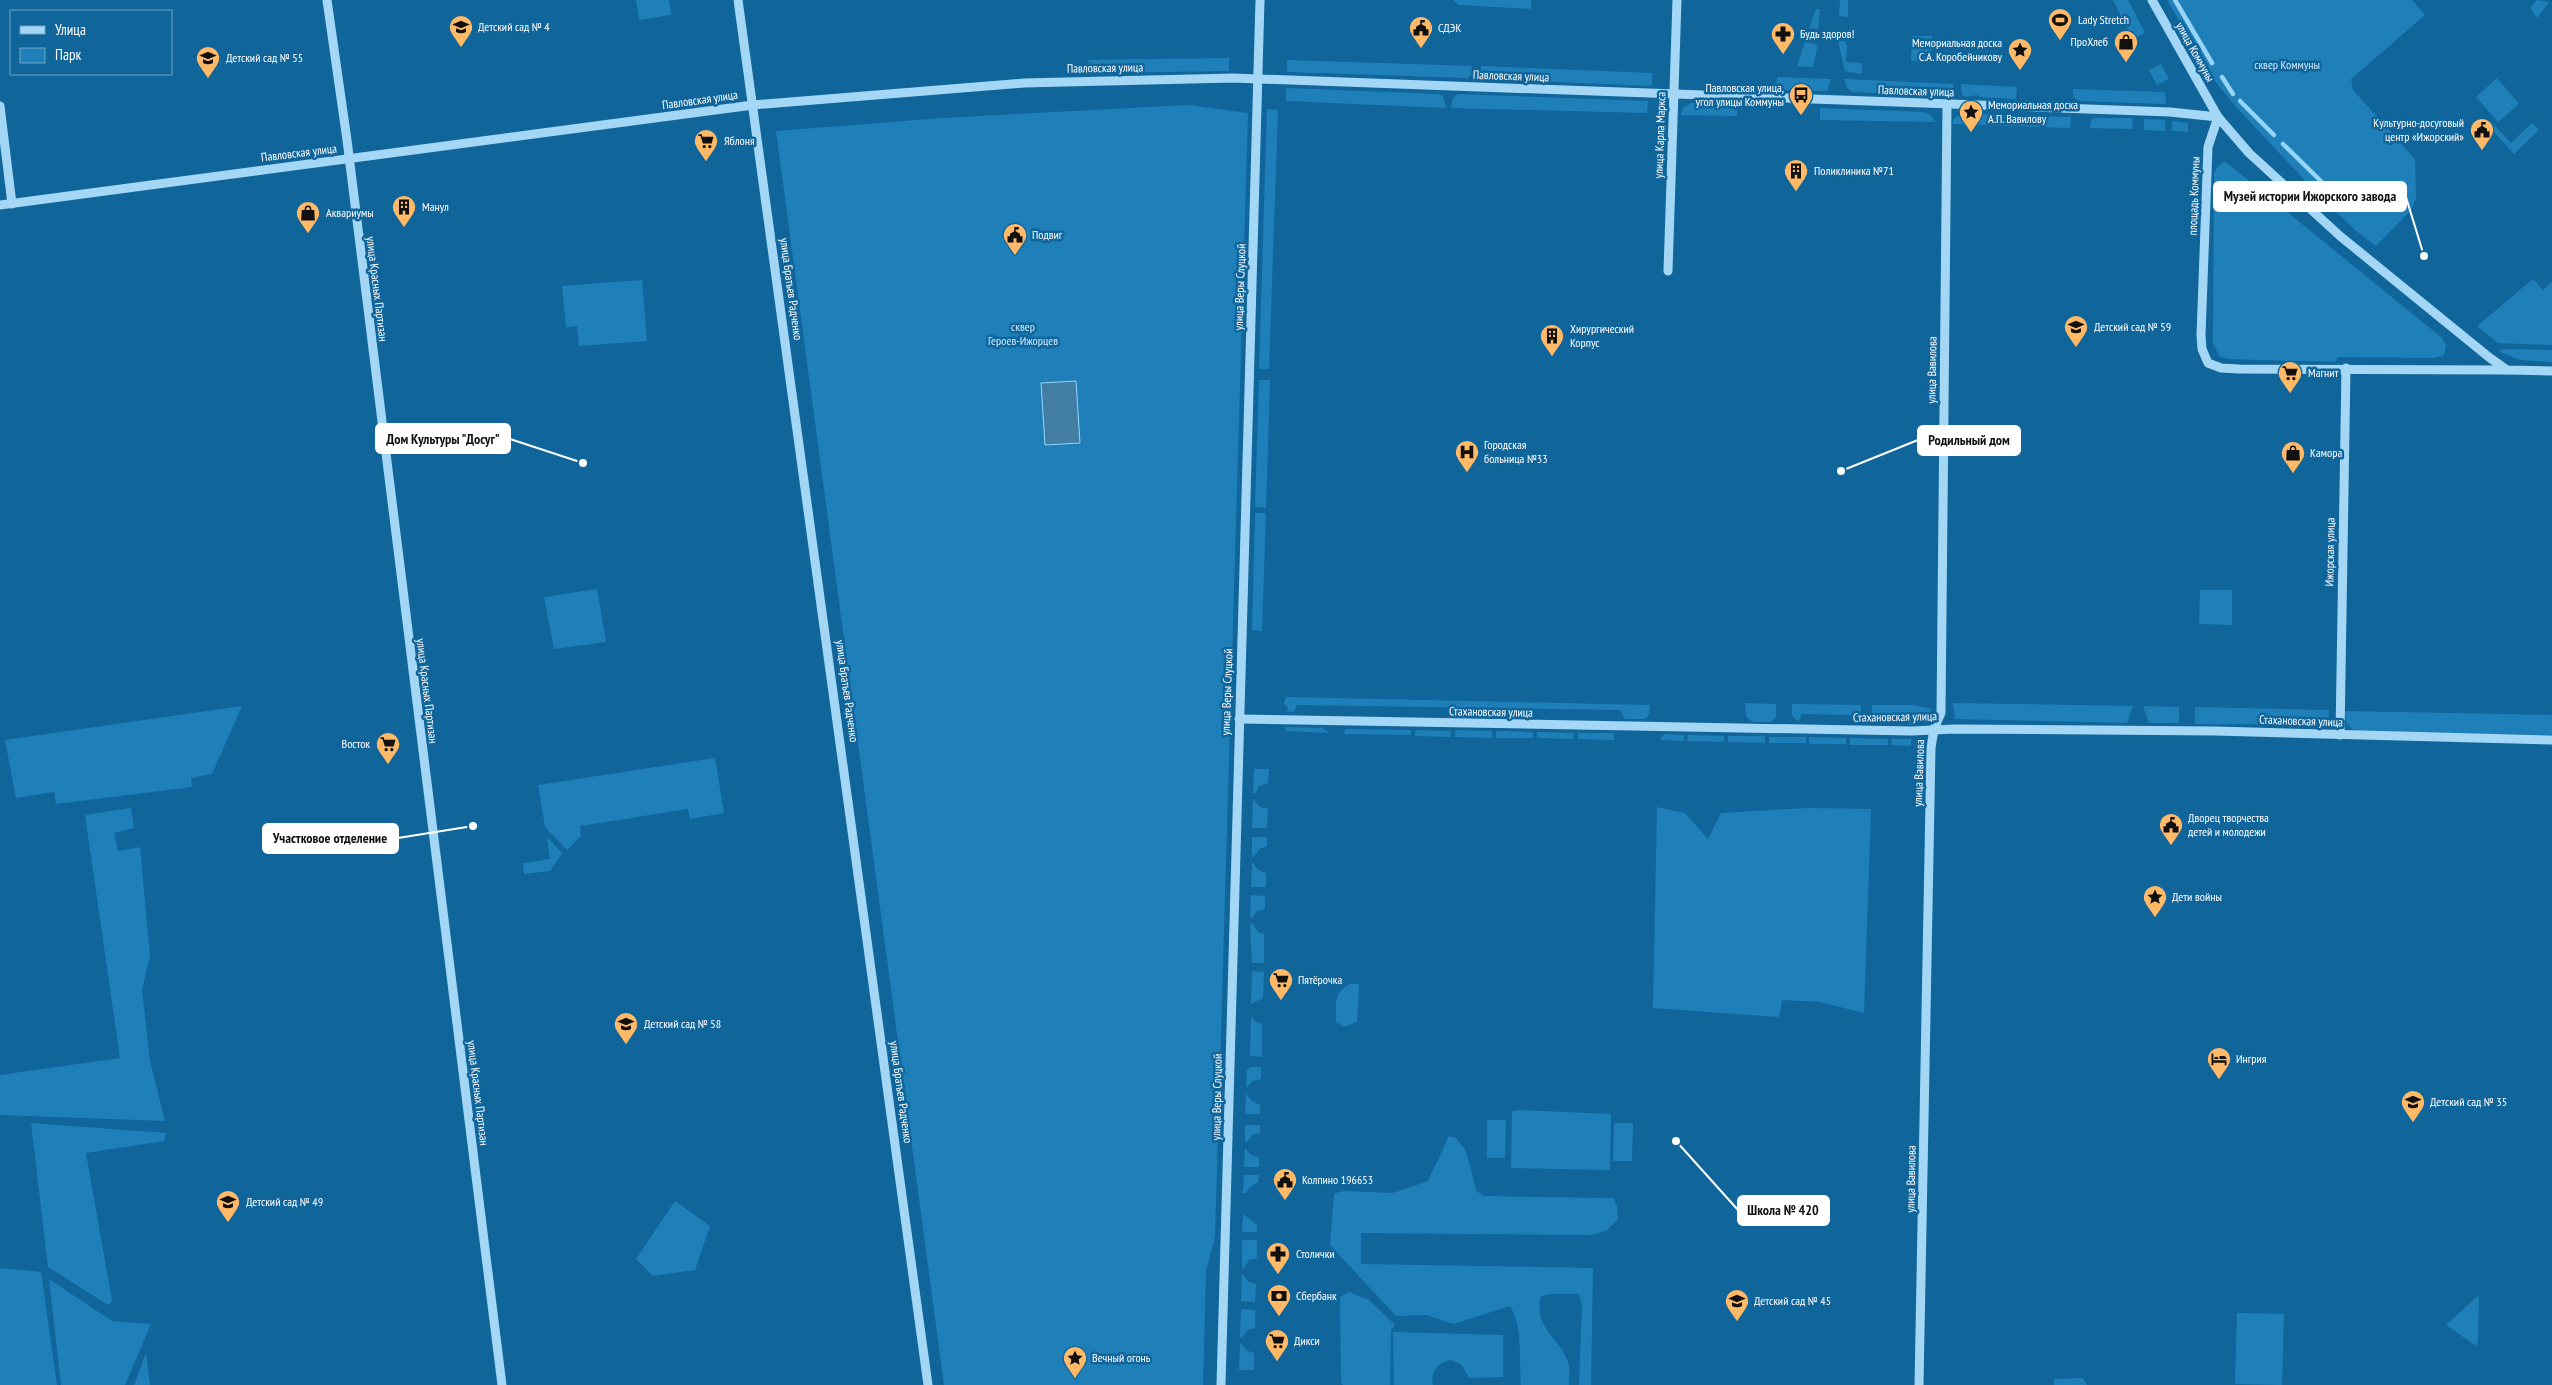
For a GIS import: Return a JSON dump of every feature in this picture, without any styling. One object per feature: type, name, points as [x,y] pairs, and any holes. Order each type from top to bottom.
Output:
[{"type":"street","name":"улица Красных Партизан","points":[[327,0],[502,1385]]},
{"type":"street","name":"улица Братьев Радченко","points":[[738,0],[928,1385]]},
{"type":"street","name":"улица Веры Слуцкой","points":[[1221,1385],[1260,0]]},
{"type":"street","name":"улица Карла Маркса","points":[[1668,271],[1677,0]]},
{"type":"street","name":"улица Коммуны","points":[[2152,0],[2218,117]]},
{"type":"street","name":"Павловская улица","points":[[0,205],[753,105],[1024,83],[1258,79],[2170,112],[2218,117]]},
{"type":"street","name":"улица Вавилова","points":[[1919,1385],[1931,748],[1934,729],[1941,713],[1947,104]]},
{"type":"street","points":[[0,106],[12,204]]},
{"type":"street","name":"площадь Коммуны","points":[[2218,117],[2208,147],[2201,335],[2202,349],[2208,363],[2221,368],[2238,369],[2346,368],[2552,371]]},
{"type":"street","points":[[2218,117],[2249,153],[2340,236],[2507,370]]},
{"type":"street","name":"Ижорская улица","points":[[2340,735],[2346,368]]},
{"type":"street","name":"Стахановская улица","points":[[1239,719],[1865,731],[1934,729],[2215,731],[2552,740]]},
{"type":"green space","points":[[636,0],[669,0],[671,15],[639,20]]},
{"type":"green space","points":[[1453,0],[1531,0],[1531,9],[1459,5]]},
{"type":"green space","points":[[1840,0],[1848,0],[1848,17],[1839,16]]},
{"type":"green space","points":[[2113,0],[2128,0],[2145,33],[2133,39]]},
{"type":"green space","name":"сквер Коммуны","points":[[2167,0],[2412,0],[2425,15],[2351,79],[2353,90],[2415,159],[2416,198],[2411,210],[2376,246],[2356,231],[2315,191],[2237,108],[2214,80]]},
{"type":"green space","points":[[2537,0],[2549,2],[2537,18],[2530,8]]},
{"type":"green space","points":[[1816,9],[1820,9],[1818,29],[1809,28]]},
{"type":"green space","points":[[1912,36],[1932,36],[1931,62],[1911,61]]},
{"type":"green space","points":[[1838,41],[1844,41],[1847,45],[1846,62],[1862,63],[1862,74],[1845,71]]},
{"type":"green space","points":[[1805,42],[1818,45],[1813,67],[1797,66]]},
{"type":"green space","points":[[1229,58],[1229,71],[1096,73],[1090,68],[1088,60]]},
{"type":"green space","points":[[1287,60],[1472,66],[1472,74],[1468,78],[1287,72]]},
{"type":"green space","points":[[2161,64],[2169,79],[2157,85],[2149,70]]},
{"type":"green space","points":[[1481,66],[1652,73],[1652,86],[1484,79],[1481,76]]},
{"type":"green space","points":[[1777,77],[1831,79],[1827,91],[1775,90]]},
{"type":"green space","points":[[2497,78],[2519,104],[2498,122],[2476,97]]},
{"type":"green space","points":[[1844,79],[1954,84],[1952,95],[1947,96],[1852,92],[1847,88]]},
{"type":"green space","points":[[1961,84],[2017,87],[2016,99],[1979,97],[1978,95],[1965,97],[1962,95]]},
{"type":"green space","points":[[1286,88],[1439,94],[1443,96],[1446,108],[1286,101]]},
{"type":"green space","points":[[2073,89],[2165,92],[2166,104],[2079,101],[2073,97]]},
{"type":"green space","points":[[1458,94],[1648,101],[1647,113],[1451,108],[1453,98]]},
{"type":"green space","points":[[1692,103],[1737,105],[1737,116],[1681,115],[1684,107]]},
{"type":"green space","name":"сквер Героев-Ижорцев","points":[[1188,105],[1248,113],[1215,1237],[1206,1271],[1203,1385],[944,1385],[776,131],[942,118]]},
{"type":"green space","points":[[1820,108],[1923,112],[1931,115],[1936,122],[1820,120]]},
{"type":"green space","points":[[1267,109],[1278,110],[1269,369],[1259,369]]},
{"type":"green space","points":[[1963,113],[2071,117],[2070,128],[1952,124],[1954,118]]},
{"type":"green space","points":[[2094,118],[2133,118],[2132,129],[2090,128],[2091,120]]},
{"type":"green space","points":[[2144,119],[2165,120],[2165,131],[2144,130]]},
{"type":"green space","points":[[2172,121],[2188,123],[2188,132],[2172,131]]},
{"type":"green space","points":[[2532,123],[2539,130],[2514,154],[2491,129],[2495,126],[2511,143]]},
{"type":"green space","points":[[2224,162],[2442,338],[2446,345],[2444,355],[2434,358],[2338,357],[2335,362],[2229,359],[2220,357],[2213,343],[2214,173],[2218,166]]},
{"type":"green space","points":[[2533,279],[2543,290],[2552,282],[2552,345],[2498,343],[2477,326]]},
{"type":"green space","points":[[642,280],[647,341],[579,346],[577,326],[566,327],[562,286]]},
{"type":"green space","points":[[2505,349],[2552,350],[2552,362],[2520,360],[2498,351]]},
{"type":"green space","points":[[1259,380],[1270,380],[1266,508],[1255,507]]},
{"type":"green space","points":[[1255,513],[1266,513],[1262,631],[1252,630]]},
{"type":"green space","points":[[597,589],[606,642],[554,649],[544,597]]},
{"type":"green space","points":[[2200,590],[2232,590],[2232,625],[2199,624]]},
{"type":"green space","points":[[1286,697],[1650,705],[1649,714],[1645,719],[1625,719],[1620,710],[1297,705],[1294,712],[1287,711],[1288,708],[1284,703]]},
{"type":"green space","points":[[1745,703],[1776,704],[1776,717],[1771,722],[1752,722],[1746,716]]},
{"type":"green space","points":[[1953,703],[2133,706],[2127,723],[1955,719]]},
{"type":"green space","points":[[1792,704],[1861,705],[1861,718],[1853,723],[1850,715],[1802,714],[1798,722],[1792,715]]},
{"type":"green space","points":[[1872,705],[1912,705],[1932,709],[1917,724],[1909,725],[1909,715],[1879,714],[1878,724],[1872,717]]},
{"type":"green space","points":[[242,706],[212,774],[191,778],[192,787],[56,804],[54,792],[16,798],[5,740]]},
{"type":"green space","points":[[2143,706],[2179,707],[2179,723],[2149,723]]},
{"type":"green space","points":[[2195,707],[2329,710],[2328,725],[2195,724]]},
{"type":"green space","points":[[2344,711],[2552,715],[2552,735],[2356,732],[2347,724]]},
{"type":"green space","points":[[1286,727],[1322,728],[1330,733],[1286,731]]},
{"type":"green space","points":[[1346,729],[1411,730],[1411,735],[1343,734]]},
{"type":"green space","points":[[1415,730],[1451,731],[1451,737],[1415,736]]},
{"type":"green space","points":[[1455,730],[1492,731],[1492,738],[1455,737]]},
{"type":"green space","points":[[1496,731],[1533,732],[1533,738],[1496,738]]},
{"type":"green space","points":[[1537,732],[1574,733],[1573,739],[1537,738]]},
{"type":"green space","points":[[1578,733],[1614,733],[1614,740],[1578,739]]},
{"type":"green space","points":[[1664,734],[1684,735],[1684,741],[1660,740]]},
{"type":"green space","points":[[1688,735],[1724,736],[1724,742],[1687,741]]},
{"type":"green space","points":[[1728,736],[1765,736],[1765,743],[1728,742]]},
{"type":"green space","points":[[1769,737],[1806,737],[1806,743],[1769,743]]},
{"type":"green space","points":[[1809,737],[1846,738],[1846,744],[1809,744]]},
{"type":"green space","points":[[1850,738],[1888,739],[1888,745],[1850,745]]},
{"type":"green space","points":[[1892,739],[1911,739],[1911,746],[1891,745]]},
{"type":"green space","points":[[715,758],[724,813],[690,819],[688,809],[580,826],[581,836],[567,850],[545,827],[538,785]]},
{"type":"green space","points":[[1254,769],[1269,769],[1268,783],[1259,786],[1256,793],[1253,793]]},
{"type":"green space","points":[[1253,799],[1260,807],[1268,809],[1267,828],[1252,828]]},
{"type":"green space","points":[[1657,807],[1685,813],[1708,839],[1721,813],[1807,808],[1871,809],[1864,1013],[1820,1002],[1782,1000],[1779,1017],[1653,1008]]},
{"type":"green space","points":[[131,808],[134,828],[114,833],[118,851],[140,847],[150,957],[142,989],[150,1061],[165,1121],[0,1115],[0,1075],[120,1058],[85,815]]},
{"type":"green space","points":[[547,837],[562,853],[550,871],[524,874],[523,863],[550,859]]},
{"type":"green space","points":[[1252,837],[1267,837],[1267,846],[1259,849],[1254,857],[1252,857]]},
{"type":"green space","points":[[1252,862],[1258,870],[1266,873],[1266,887],[1251,887]]},
{"type":"green space","points":[[1251,895],[1265,896],[1265,909],[1257,911],[1250,918]]},
{"type":"green space","points":[[1250,924],[1253,924],[1258,932],[1264,934],[1264,963],[1252,963]]},
{"type":"green space","points":[[1252,971],[1264,972],[1263,998],[1251,1004]]},
{"type":"green space","points":[[1350,984],[1359,984],[1357,1022],[1344,1027],[1336,1022],[1336,1005],[1338,995]]},
{"type":"green space","points":[[1251,1017],[1256,1022],[1262,1024],[1262,1057],[1250,1056]]},
{"type":"green space","points":[[1250,1067],[1261,1067],[1261,1079],[1253,1081],[1246,1088],[1247,1070]]},
{"type":"green space","points":[[1246,1094],[1253,1102],[1260,1105],[1260,1114],[1245,1114]]},
{"type":"green space","points":[[1512,1111],[1611,1114],[1610,1170],[1511,1168]]},
{"type":"green space","points":[[1487,1120],[1506,1120],[1505,1158],[1487,1158]]},
{"type":"green space","points":[[31,1123],[166,1133],[164,1141],[86,1153],[112,1301],[108,1305],[48,1267]]},
{"type":"green space","points":[[1614,1123],[1633,1123],[1632,1161],[1613,1161]]},
{"type":"green space","points":[[1245,1125],[1260,1125],[1260,1133],[1252,1135],[1247,1142],[1245,1142]]},
{"type":"green space","points":[[1449,1136],[1456,1138],[1466,1151],[1476,1190],[1483,1196],[1613,1198],[1617,1206],[1618,1219],[1606,1231],[1591,1235],[1361,1233],[1361,1264],[1593,1268],[1591,1385],[1579,1385],[1582,1305],[1579,1294],[1550,1294],[1541,1296],[1539,1307],[1543,1324],[1564,1353],[1568,1362],[1569,1385],[1521,1385],[1519,1334],[1510,1306],[1453,1324],[1427,1315],[1396,1316],[1330,1245],[1334,1194],[1343,1191],[1393,1193],[1428,1181]]},
{"type":"green space","points":[[1245,1148],[1251,1155],[1259,1157],[1259,1167],[1244,1167]]},
{"type":"green space","points":[[1244,1175],[1259,1175],[1258,1182],[1249,1188],[1246,1193],[1243,1193]]},
{"type":"green space","points":[[675,1201],[710,1226],[695,1270],[653,1276],[636,1259]]},
{"type":"green space","points":[[1243,1214],[1257,1225],[1257,1232],[1242,1232]]},
{"type":"green space","points":[[1242,1240],[1257,1240],[1257,1258],[1249,1260],[1244,1268],[1242,1268]]},
{"type":"green space","points":[[0,1268],[41,1272],[57,1385],[0,1385]]},
{"type":"green space","points":[[1242,1274],[1249,1282],[1256,1284],[1255,1302],[1241,1301]]},
{"type":"green space","points":[[49,1279],[112,1321],[151,1324],[125,1385],[61,1385]]},
{"type":"green space","points":[[1349,1292],[1369,1300],[1395,1325],[1391,1330],[1390,1385],[1343,1385],[1341,1382],[1340,1297]]},
{"type":"green space","points":[[2479,1295],[2478,1340],[2476,1346],[2446,1325]]},
{"type":"green space","points":[[1241,1309],[1255,1310],[1255,1328],[1248,1330],[1240,1337]]},
{"type":"green space","points":[[2237,1313],[2284,1314],[2282,1385],[2235,1384]]},
{"type":"green space","points":[[1393,1332],[1503,1335],[1503,1377],[1469,1378],[1462,1365],[1451,1360],[1442,1363],[1436,1368],[1432,1380],[1433,1385],[1394,1385]]},
{"type":"green space","points":[[1240,1343],[1248,1351],[1254,1353],[1254,1370],[1239,1370]]},
{"type":"green space","points":[[146,1353],[150,1385],[134,1385]]},
{"type":"green space","points":[[2083,1378],[2087,1385],[2054,1385],[2054,1379]]},
{"type":"shaded area","points":[[1076,381],[1080,443],[1045,445],[1041,383]]},
{"type":"waterway","points":[[2175,0],[2212,63]]},
{"type":"waterway","points":[[2222,77],[2233,94]]},
{"type":"waterway","points":[[2240,101],[2274,135]]},
{"type":"waterway","points":[[2283,144],[2334,194]]},
{"type":"place","name":"Lady Stretch","points":[[2060,41]]},
{"type":"place","name":"Детский сад № 4","points":[[461,48]]},
{"type":"place","name":"СДЭК","points":[[1421,49]]},
{"type":"place","name":"Будь здоров!","points":[[1783,55]]},
{"type":"place","name":"ПроХлеб","points":[[2126,63]]},
{"type":"place","name":"Мемориальная доска С.А. Коробейникову","points":[[2020,71]]},
{"type":"place","name":"Детский сад № 55","points":[[208,79]]},
{"type":"place","name":"Павловская улица, угол улицы Коммуны","points":[[1801,116]]},
{"type":"place","name":"Мемориальная доска А.П. Вавилову","points":[[1971,133]]},
{"type":"place","name":"Культурно-досуговый центр «Ижорский»","points":[[2482,151]]},
{"type":"place","name":"Яблоня","points":[[706,162]]},
{"type":"place","name":"Поликлиника №71","points":[[1796,192]]},
{"type":"place","name":"Манул","points":[[404,228]]},
{"type":"place","name":"Аквариумы","points":[[308,234]]},
{"type":"place","name":"Подвиг","points":[[1015,256]]},
{"type":"place","name":"Музей истории Ижорского завода","points":[[2424,256]]},
{"type":"place","name":"Детский сад № 59","points":[[2076,348]]},
{"type":"place","name":"Хирургический Корпус","points":[[1552,357]]},
{"type":"place","name":"Магнит","points":[[2290,394]]},
{"type":"place","name":"Дом Культуры \"Досуг\"","points":[[583,463]]},
{"type":"place","name":"Родильный дом","points":[[1841,471]]},
{"type":"place","name":"Городская больница №33","points":[[1467,473]]},
{"type":"place","name":"Камора","points":[[2293,474]]},
{"type":"place","name":"Восток","points":[[388,765]]},
{"type":"place","name":"Участковое отделение","points":[[473,826]]},
{"type":"place","name":"Дворец творчества детей и молодежи","points":[[2171,846]]},
{"type":"place","name":"Дети войны","points":[[2155,918]]},
{"type":"place","name":"Пятёрочка","points":[[1281,1001]]},
{"type":"place","name":"Детский сад № 58","points":[[626,1045]]},
{"type":"place","name":"Ингрия","points":[[2219,1080]]},
{"type":"place","name":"Детский сад № 35","points":[[2413,1123]]},
{"type":"place","name":"Школа № 420","points":[[1676,1141]]},
{"type":"place","name":"Колпино 196653","points":[[1285,1201]]},
{"type":"place","name":"Детский сад № 49","points":[[228,1223]]},
{"type":"place","name":"Столички","points":[[1278,1275]]},
{"type":"place","name":"Сбербанк","points":[[1279,1317]]},
{"type":"place","name":"Детский сад № 45","points":[[1737,1322]]},
{"type":"place","name":"Дикси","points":[[1277,1362]]},
{"type":"place","name":"Вечный огонь","points":[[1075,1379]]}]
